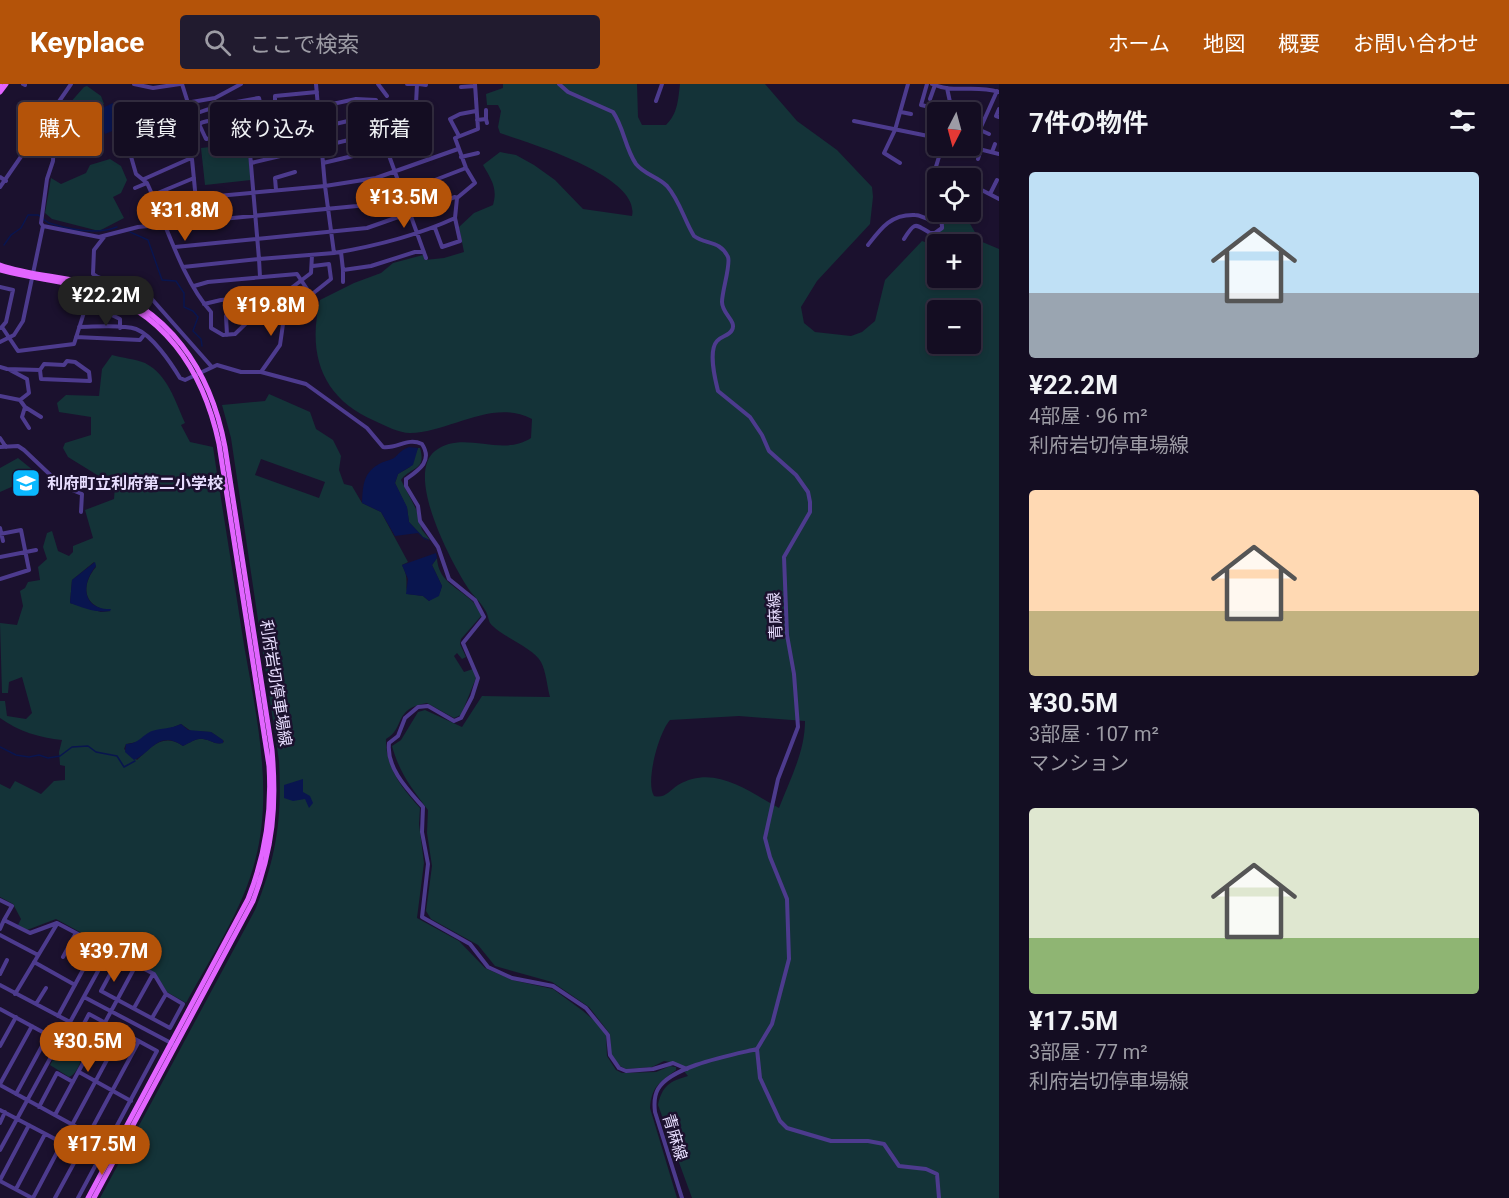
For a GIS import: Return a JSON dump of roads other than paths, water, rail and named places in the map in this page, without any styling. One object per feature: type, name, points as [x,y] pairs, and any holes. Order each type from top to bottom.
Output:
[{"type":"main road","points":[[0,92],[6,84]]},
{"type":"main road","name":"利府岩切停車場線","points":[[0,265],[32,275]]},
{"type":"main road","name":"利府岩切停車場線","points":[[0,270],[93,285],[130,301],[156,319],[176,338],[198,373],[215,403],[225,447],[272,750],[275,807],[270,850],[253,901],[88,1198]]},
{"type":"main road","name":"利府岩切停車場線","points":[[94,1198],[174,1045]]},
{"type":"street","points":[[66,84],[68,89]]},
{"type":"street","points":[[60,102],[71,84]]},
{"type":"street","points":[[135,84],[153,88],[181,84],[188,102]]},
{"type":"street","points":[[193,102],[214,98],[238,84]]},
{"type":"street","points":[[316,84],[318,102]]},
{"type":"street","points":[[378,84],[387,96]]},
{"type":"street","points":[[407,84],[426,86]]},
{"type":"street","points":[[416,102],[417,84]]},
{"type":"street","name":"青麻線","points":[[559,84],[568,92],[613,112],[636,164],[644,173],[666,186],[680,205],[694,236],[719,245],[728,257],[729,266],[724,280],[722,307],[723,313],[732,320],[733,328],[731,332],[717,341],[713,351],[717,385],[722,394],[750,417],[769,451],[796,475],[808,492],[810,502],[810,512],[784,557],[787,635],[795,685],[798,727],[769,808],[765,838],[770,857],[787,898],[789,959],[772,1024],[757,1049],[688,1069],[671,1076],[659,1088],[654,1103],[657,1122],[682,1198]]},
{"type":"street","points":[[656,101],[662,84]]},
{"type":"street","points":[[900,163],[884,153],[901,112],[908,84]]},
{"type":"street","points":[[927,84],[921,105],[927,106]]},
{"type":"street","points":[[930,99],[934,85],[947,88],[968,84],[998,91],[981,128]]},
{"type":"street","points":[[175,247],[332,233],[376,225],[457,198],[475,183],[461,157],[455,138],[478,129],[475,85],[461,87]]},
{"type":"street","points":[[947,88],[950,102]]},
{"type":"street","points":[[275,102],[275,96],[317,92]]},
{"type":"street","points":[[242,102],[259,98],[262,102]]},
{"type":"street","points":[[349,102],[368,99],[376,102]]},
{"type":"street","points":[[999,109],[996,116],[999,117]]},
{"type":"street","points":[[477,120],[487,121],[486,110]]},
{"type":"street","points":[[459,136],[450,119],[460,114],[476,111]]},
{"type":"street","points":[[901,112],[911,114]]},
{"type":"street","points":[[210,121],[206,120],[199,124],[206,140],[210,139]]},
{"type":"street","points":[[854,121],[927,136]]},
{"type":"street","points":[[981,130],[989,134]]},
{"type":"street","points":[[992,152],[995,144]]},
{"type":"street","points":[[160,212],[196,198],[358,182],[394,172],[458,148]]},
{"type":"street","points":[[981,149],[999,154]]},
{"type":"street","points":[[461,157],[478,153]]},
{"type":"street","points":[[0,187],[23,156]]},
{"type":"street","points":[[0,342],[19,329],[24,321],[43,226],[41,223],[52,156]]},
{"type":"street","points":[[131,156],[136,174],[145,181],[153,195],[183,267],[211,312],[211,328],[227,335],[235,334],[263,307],[262,297]]},
{"type":"street","points":[[187,156],[192,159],[198,221]]},
{"type":"street","points":[[250,156],[260,277]]},
{"type":"street","points":[[251,163],[277,156]]},
{"type":"street","points":[[322,156],[334,253]]},
{"type":"street","points":[[323,163],[357,156]]},
{"type":"street","points":[[389,156],[426,258]]},
{"type":"street","points":[[135,188],[189,159]]},
{"type":"street","points":[[43,226],[87,235],[105,236],[131,228],[327,210],[369,203],[466,168]]},
{"type":"street","points":[[276,190],[275,178],[295,172]]},
{"type":"street","points":[[0,177],[6,181]]},
{"type":"street","points":[[153,195],[194,178]]},
{"type":"street","points":[[990,194],[997,180]]},
{"type":"street","points":[[981,190],[999,199]]},
{"type":"street","points":[[435,227],[442,247],[460,241],[455,218],[457,198]]},
{"type":"street","points":[[868,245],[888,221],[913,215],[927,220]]},
{"type":"street","points":[[183,267],[334,253],[380,245],[455,218]]},
{"type":"street","points":[[904,238],[911,227],[916,225],[921,225],[930,233],[936,233],[942,228],[942,222]]},
{"type":"street","points":[[105,236],[94,250],[92,271],[95,276],[134,284],[143,289],[211,366]]},
{"type":"street","points":[[341,252],[344,282]]},
{"type":"street","points":[[343,270],[371,266],[415,252],[424,252]]},
{"type":"street","points":[[204,304],[286,292],[311,273],[312,255]]},
{"type":"street","points":[[194,286],[297,274],[311,295],[332,279],[329,264],[313,266]]},
{"type":"street","points":[[0,287],[13,290],[6,322],[1,328],[18,351],[74,344],[87,303],[120,319],[120,328]]},
{"type":"street","points":[[261,372],[280,345],[283,324],[293,311]]},
{"type":"street","points":[[227,335],[226,316],[249,314],[254,316]]},
{"type":"street","points":[[79,327],[135,329],[158,348],[180,378],[185,380],[217,365],[241,372],[261,372],[306,384],[367,428],[384,447],[392,447],[412,440],[422,444],[426,452],[425,462],[417,472],[406,479],[406,486],[417,506],[423,527],[438,547],[449,579],[475,600],[484,616],[463,643],[478,678],[472,697],[461,718],[454,721],[428,706],[418,707],[405,718],[398,736],[389,743],[393,766],[408,791],[423,807],[422,832],[428,864],[422,917],[470,945],[488,967],[512,978],[553,986],[586,1008],[608,1035],[609,1055],[619,1068],[626,1071],[653,1069],[673,1063],[688,1069]]},
{"type":"street","points":[[76,337],[141,340],[144,335]]},
{"type":"street","points":[[67,361],[75,362],[89,372],[90,381],[41,380],[40,370],[44,364],[64,365],[67,361]]},
{"type":"street","points":[[0,367],[40,370]]},
{"type":"street","points":[[10,369],[27,379],[30,386],[29,393],[20,400]]},
{"type":"street","points":[[0,396],[20,400],[25,407],[40,417]]},
{"type":"street","points":[[25,407],[22,417],[29,428]]},
{"type":"street","points":[[0,438],[6,447]]},
{"type":"street","points":[[0,447],[18,447],[24,450],[62,486],[82,494],[81,512]]},
{"type":"street","points":[[0,528],[3,541]]},
{"type":"street","points":[[0,579],[29,570],[21,530],[1,534]]},
{"type":"street","points":[[0,557],[36,549]]},
{"type":"street","points":[[0,900],[12,906],[0,929]]},
{"type":"street","points":[[4,920],[30,933],[57,923],[109,951],[120,956],[154,974],[165,994],[183,1004],[170,1028],[101,991],[120,956]]},
{"type":"street","points":[[15,994],[57,923]]},
{"type":"street","points":[[63,957],[75,933]]},
{"type":"street","points":[[0,935],[38,955]]},
{"type":"street","points":[[58,1016],[97,944]]},
{"type":"street","points":[[0,1150],[109,951]]},
{"type":"street","points":[[0,974],[7,960]]},
{"type":"street","points":[[34,962],[75,985]]},
{"type":"street","points":[[55,1115],[136,965]]},
{"type":"street","points":[[134,1008],[154,974]]},
{"type":"street","points":[[0,985],[70,1022]]},
{"type":"street","points":[[36,1004],[46,987]]},
{"type":"street","points":[[152,1018],[165,994]]},
{"type":"street","points":[[84,997],[174,1045]]},
{"type":"street","points":[[0,1009],[87,1056]]},
{"type":"street","points":[[71,1048],[89,1014],[157,1051],[78,1198]]},
{"type":"street","points":[[0,1046],[16,1017]]},
{"type":"street","points":[[32,1026],[0,1085],[115,1148]]},
{"type":"street","points":[[72,1125],[122,1032]]},
{"type":"street","points":[[16,1094],[48,1035]]},
{"type":"street","points":[[89,1134],[139,1041]]},
{"type":"street","points":[[757,1049],[760,1078],[780,1121],[787,1128],[831,1141],[868,1141],[884,1144],[899,1166],[926,1169],[937,1174],[939,1198]]},
{"type":"street","points":[[78,1072],[131,1101]]},
{"type":"street","points":[[39,1107],[57,1073],[73,1082]]},
{"type":"street","points":[[0,1110],[97,1161]]},
{"type":"street","points":[[0,1123],[5,1112]]},
{"type":"street","points":[[29,1125],[0,1181],[16,1190],[32,1198],[62,1143]]},
{"type":"street","points":[[16,1190],[45,1134]]},
{"type":"street","points":[[55,1198],[80,1152]]},
{"type":"waterway","points":[[4,245],[11,235],[21,228],[28,215],[38,215],[49,223],[75,229],[101,231],[117,227]]},
{"type":"waterway","points":[[130,232],[148,240],[162,280],[176,281],[184,293],[184,307],[193,311],[198,317],[193,331],[201,339],[202,346]]},
{"type":"waterway","points":[[0,747],[16,755],[29,757],[39,755],[48,758],[60,756],[72,747],[88,746],[96,752],[117,756],[124,767],[135,761]]},
{"type":"place","name":"利府町立利府第二小学校","points":[[26,483]]}]
